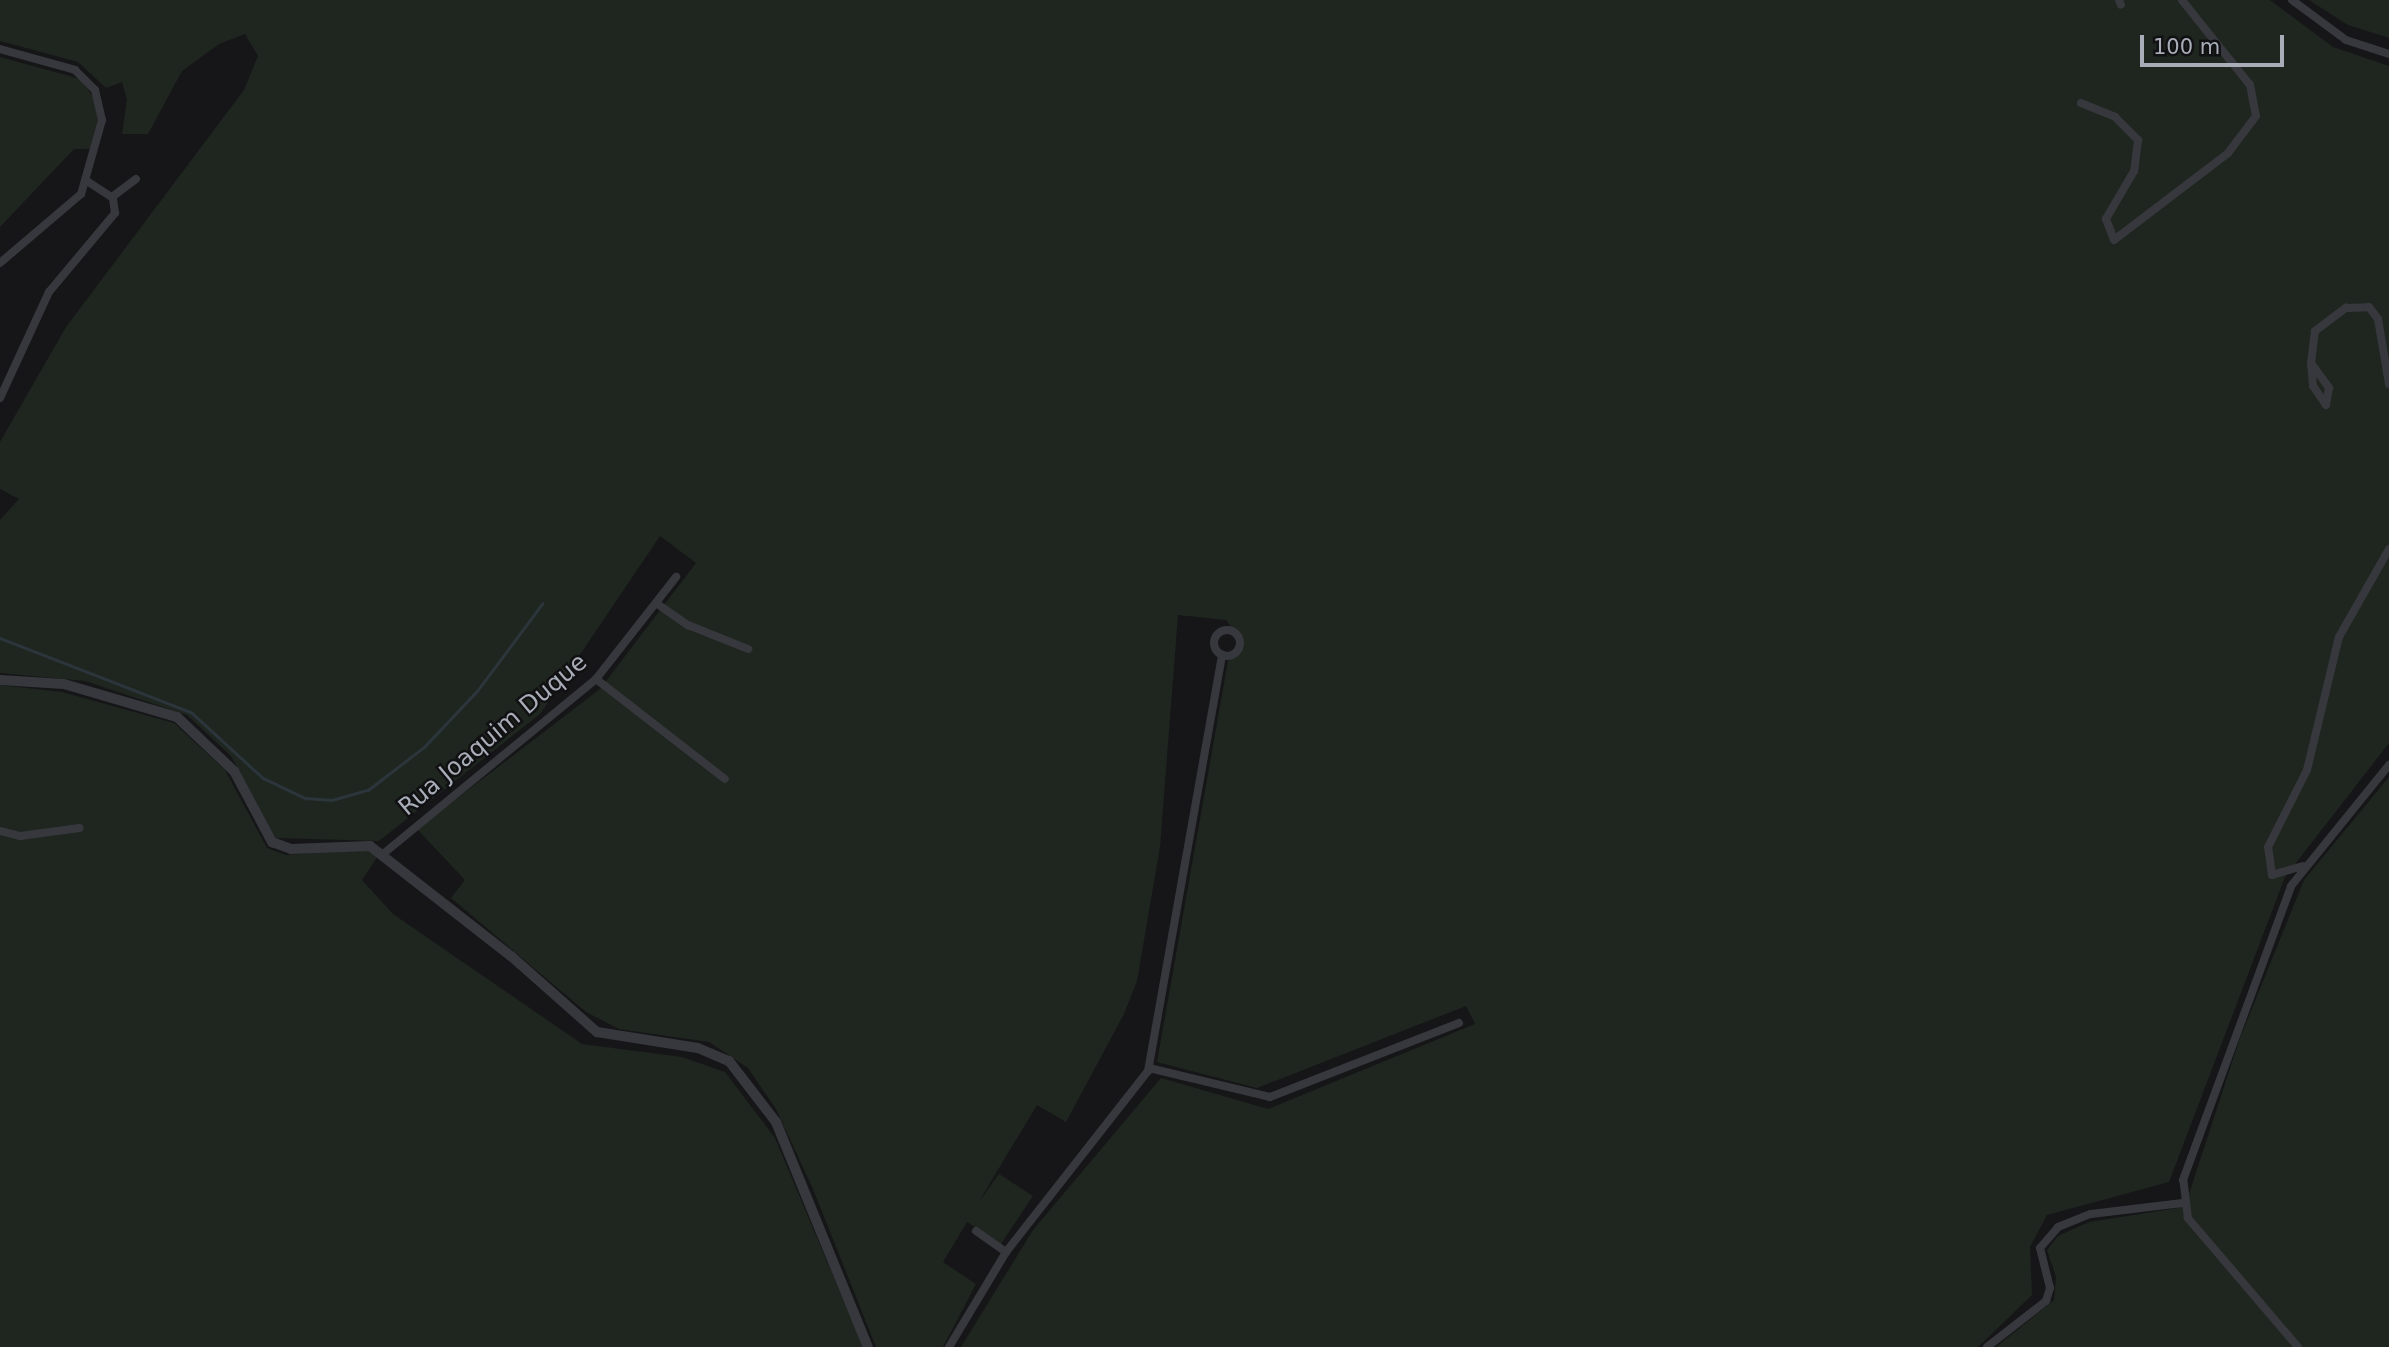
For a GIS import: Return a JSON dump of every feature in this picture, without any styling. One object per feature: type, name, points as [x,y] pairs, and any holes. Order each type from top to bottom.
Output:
[{"type":"street","points":[[2081,103],[2122,122],[2138,140],[2134,171],[2106,219],[2114,240],[2228,153],[2256,116],[2250,85],[2182,0]]},
{"type":"street","points":[[2292,0],[2346,40],[2389,54]]},
{"type":"street","points":[[0,49],[65,65],[95,90],[102,120],[88,181],[74,203],[0,263]]},
{"type":"street","points":[[112,197],[136,179]]},
{"type":"street","points":[[0,398],[49,292],[115,213],[112,197],[88,181]]},
{"type":"street","points":[[2311,363],[2329,388],[2326,405],[2313,386],[2311,363],[2319,324],[2346,308],[2369,307],[2378,318],[2389,384]]},
{"type":"street","points":[[2303,866],[2272,875],[2268,847],[2307,770],[2339,637],[2389,549]]},
{"type":"street","name":"Rua Joaquim Duque","points":[[383,854],[596,679],[676,577]]},
{"type":"street","points":[[656,603],[688,625],[748,649]]},
{"type":"street","points":[[948,1347],[1006,1252],[1132,1097],[1149,1068],[1222,655]]},
{"type":"street","points":[[596,679],[724,779]]},
{"type":"street","points":[[0,680],[64,684],[177,717],[234,771],[272,842],[291,849],[350,842],[383,854],[597,1032],[698,1048],[740,1071],[776,1122],[868,1347]]},
{"type":"street","points":[[2298,1347],[2202,1236],[2182,1203],[2194,1143],[2303,866],[2389,765]]},
{"type":"street","points":[[0,831],[20,836],[79,828]]},
{"type":"street","points":[[1149,1068],[1270,1097],[1459,1023]]},
{"type":"street","points":[[1987,1347],[2046,1301],[2050,1288],[2040,1248],[2058,1227],[2091,1214],[2182,1203]]},
{"type":"street","points":[[976,1231],[1006,1252]]},
{"type":"shaded area","points":[[0,0],[2270,0],[2333,47],[2389,66],[2389,743],[2285,877],[2169,1182],[2047,1215],[2030,1247],[2032,1295],[1978,1347],[961,1347],[1033,1230],[1161,1078],[1268,1109],[1475,1024],[1466,1006],[1257,1088],[1157,1062],[1228,661],[1242,641],[1226,620],[1178,615],[1160,847],[1137,981],[1124,1014],[1066,1122],[1037,1105],[978,1203],[999,1174],[1033,1196],[1001,1244],[967,1222],[943,1262],[976,1284],[943,1347],[876,1347],[813,1189],[776,1109],[748,1068],[709,1042],[619,1029],[586,1012],[451,898],[465,880],[417,829],[600,689],[696,563],[660,536],[540,714],[379,841],[276,838],[231,756],[187,715],[85,681],[0,673],[0,520],[19,499],[0,489],[0,442],[66,327],[244,90],[258,56],[245,34],[219,44],[182,71],[148,134],[122,134],[127,100],[122,82],[106,88],[78,62],[0,41]]},
{"type":"shaded area","points":[[2309,0],[2389,0],[2389,38],[2348,25]]},
{"type":"shaded area","points":[[0,57],[80,79],[97,102],[98,119],[90,149],[74,149],[0,227]]},
{"type":"shaded area","points":[[0,685],[62,692],[174,723],[225,770],[267,848],[286,855],[365,849],[378,856],[362,880],[393,914],[582,1044],[682,1057],[725,1072],[775,1138],[863,1347],[0,1347]]},
{"type":"shaded area","points":[[2389,777],[2389,1347],[1996,1347],[2054,1300],[2056,1277],[2047,1250],[2058,1236],[2089,1222],[2178,1208],[2187,1200],[2240,1038],[2304,880]]},
{"type":"waterway","points":[[0,638],[191,712],[263,778],[305,798],[332,800],[368,790],[424,747],[477,691],[542,604]]}]
